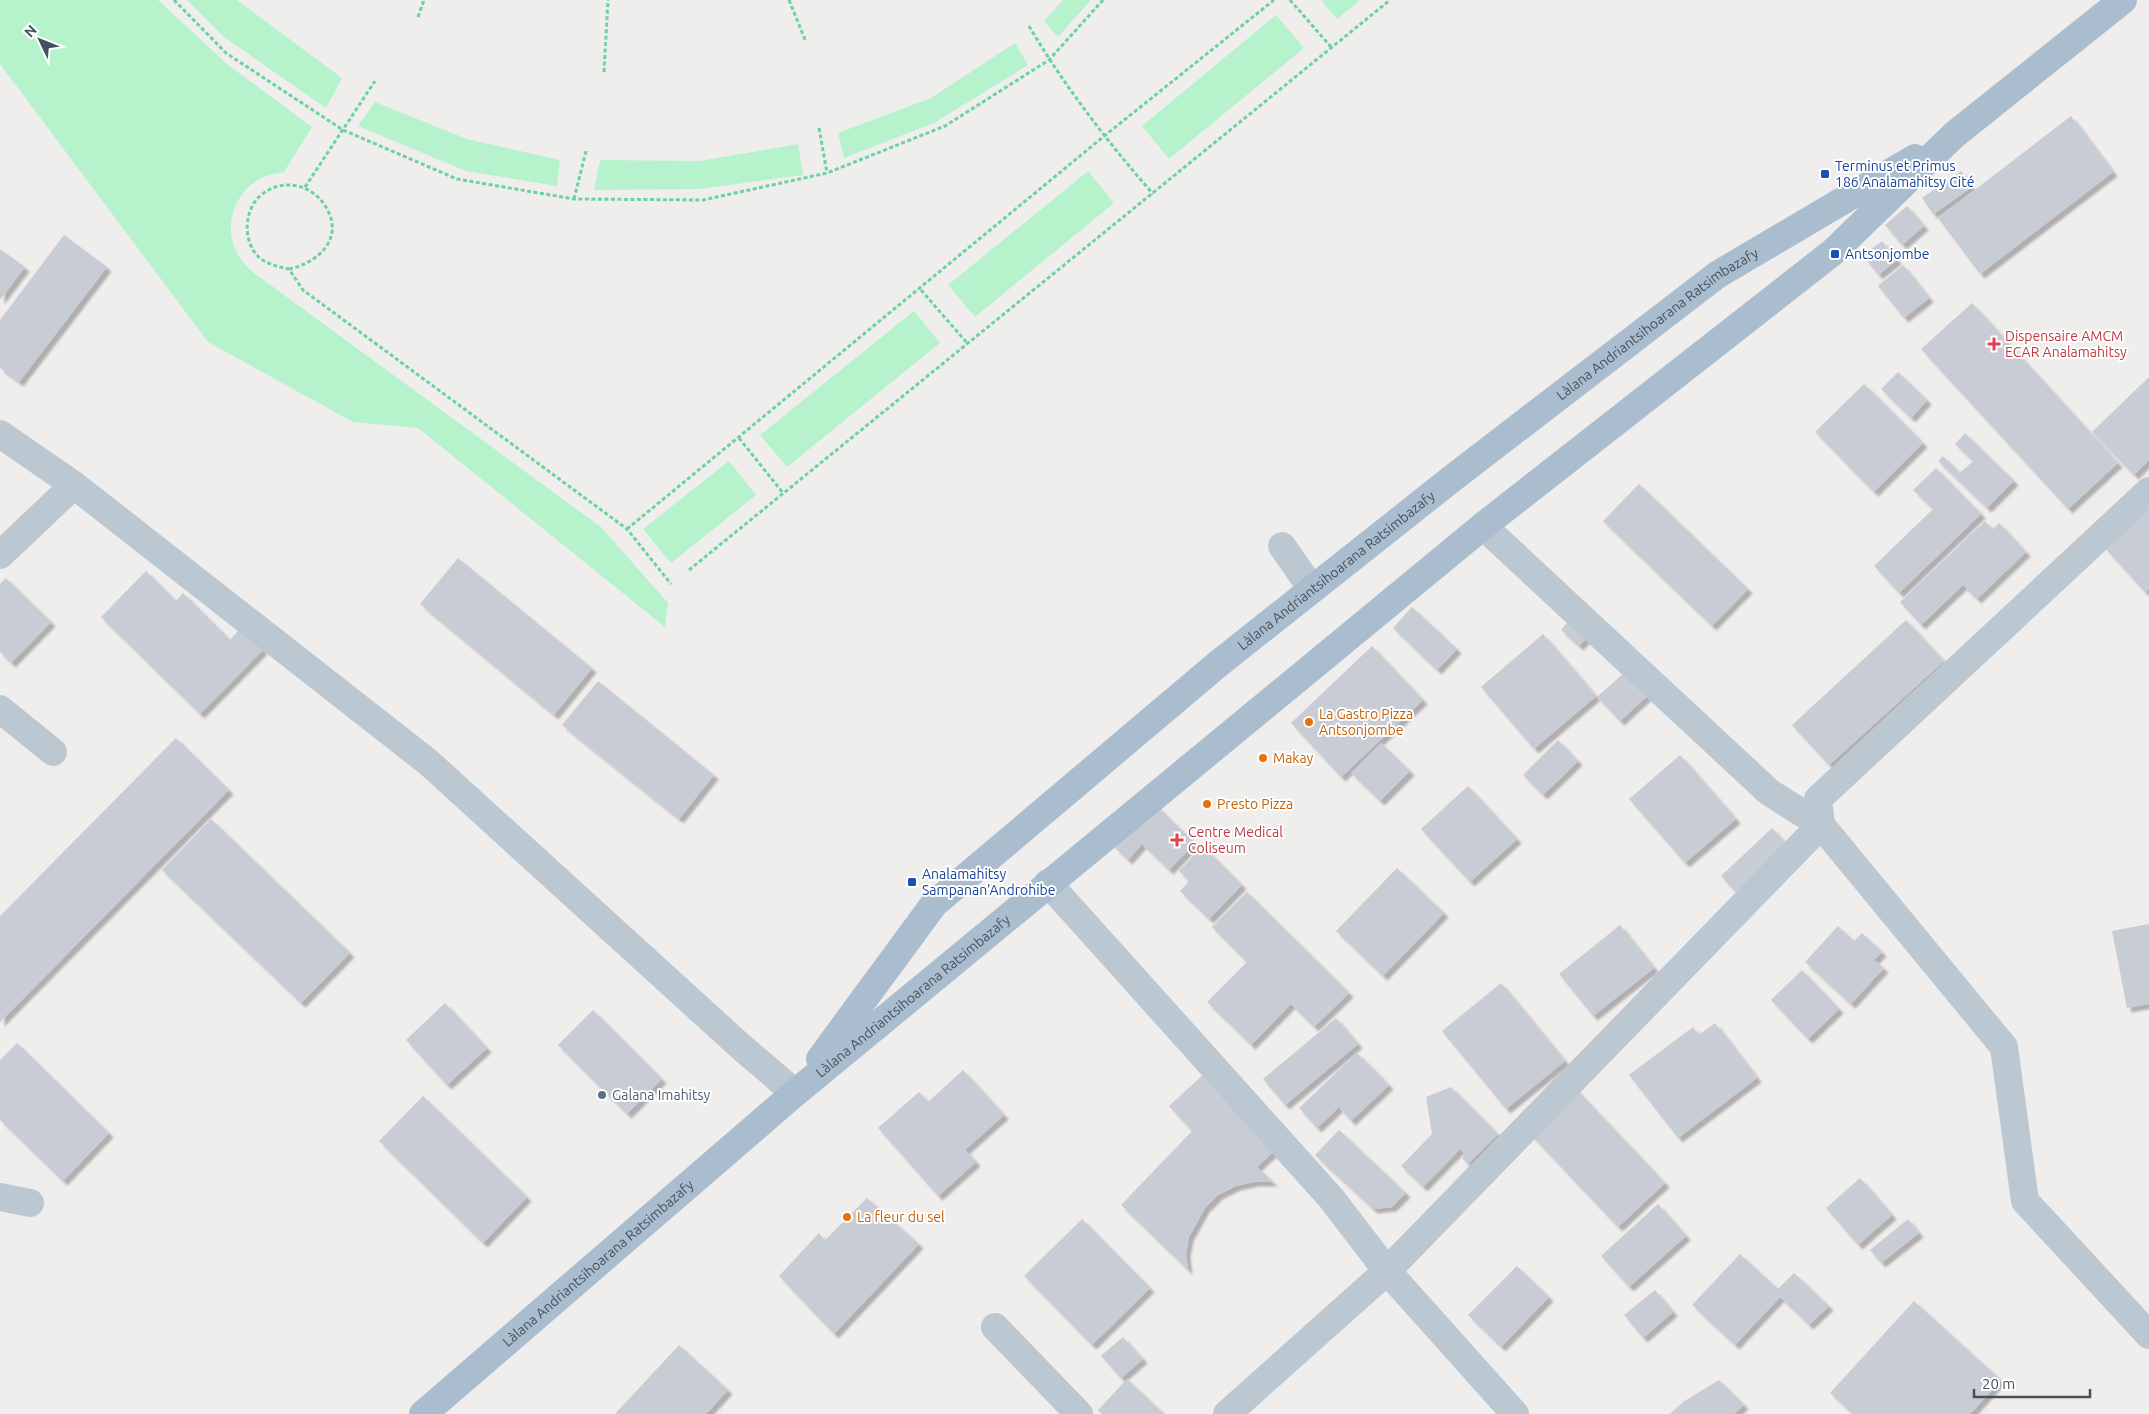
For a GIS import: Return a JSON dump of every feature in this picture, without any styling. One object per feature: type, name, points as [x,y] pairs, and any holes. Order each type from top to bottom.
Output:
[{"type":"main road","name":"Làlana Andriantsihoarana Ratsimbazafy","points":[[423,1414],[795,1093],[1048,882],[1483,526],[1834,252],[1954,135],[2123,0]]},
{"type":"main road","name":"Làlana Andriantsihoarana Ratsimbazafy","points":[[795,1093],[934,904],[1218,664],[1717,275],[1954,135]]},
{"type":"street","points":[[0,434],[74,485],[428,762],[795,1093]]},
{"type":"street","points":[[0,555],[74,485]]},
{"type":"street","points":[[1227,1414],[1387,1271],[1820,825],[1818,799],[2149,491]]},
{"type":"street","points":[[1483,526],[1769,792],[1820,825],[2004,1047],[2025,1201],[2149,1335]]},
{"type":"street","points":[[1282,546],[1312,589]]},
{"type":"street","points":[[0,709],[52,752]]},
{"type":"street","points":[[1048,882],[1330,1198],[1387,1271],[1515,1414]]},
{"type":"street","points":[[0,1197],[30,1202]]},
{"type":"street","points":[[995,1326],[1079,1414]]},
{"type":"path","points":[[174,0],[226,53],[343,130],[457,179],[574,199],[703,200],[828,174],[946,126],[1049,60],[1103,0]]},
{"type":"path","points":[[418,17],[424,0]]},
{"type":"path","points":[[604,72],[608,0]]},
{"type":"path","points":[[788,0],[806,42]]},
{"type":"path","points":[[628,529],[921,290],[1103,137],[1274,0]]},
{"type":"path","points":[[1290,0],[1332,48]]},
{"type":"path","points":[[689,570],[1390,0]]},
{"type":"path","points":[[1029,26],[1049,60],[1103,137],[1152,194]]},
{"type":"path","points":[[305,187],[375,81]]},
{"type":"path","points":[[819,128],[828,174]]},
{"type":"path","points":[[574,199],[586,151]]},
{"type":"path","points":[[289,184],[305,187],[319,196],[328,210],[332,226],[329,242],[319,256],[306,266],[290,270],[273,266],[259,257],[250,244],[246,228],[250,211],[258,197],[273,188],[289,184]]},
{"type":"path","points":[[290,270],[303,290],[628,529],[671,584]]},
{"type":"path","points":[[921,290],[968,344]]},
{"type":"path","points":[[739,438],[784,493]]},
{"type":"green space","points":[[0,0],[158,0],[227,64],[312,127],[284,172],[261,178],[243,193],[237,202],[233,211],[231,231],[240,259],[250,270],[601,527],[668,603],[665,627],[418,428],[353,422],[208,342],[0,64]]},
{"type":"green space","points":[[187,0],[237,0],[342,78],[326,108],[224,37]]},
{"type":"green space","points":[[1063,0],[1091,0],[1058,37],[1044,21]]},
{"type":"green space","points":[[1321,0],[1360,0],[1337,19]]},
{"type":"green space","points":[[1276,15],[1304,48],[1169,159],[1142,126]]},
{"type":"green space","points":[[1015,43],[1028,65],[934,123],[844,158],[838,133],[931,98]]},
{"type":"green space","points":[[375,102],[467,139],[560,160],[557,186],[466,171],[358,126]]},
{"type":"green space","points":[[798,144],[803,175],[700,189],[594,190],[600,160],[700,161]]},
{"type":"green space","points":[[1088,171],[1114,203],[975,317],[948,285]]},
{"type":"green space","points":[[914,311],[940,343],[787,467],[760,435]]},
{"type":"green space","points":[[729,461],[756,495],[671,563],[643,529]]},
{"type":"building","points":[[2071,116],[2113,172],[1980,274],[1938,218]]},
{"type":"building","points":[[1961,171],[1972,187],[1933,214],[1922,198]]},
{"type":"building","points":[[1907,206],[1924,226],[1902,245],[1885,225]]},
{"type":"building","points":[[64,235],[107,267],[19,382],[0,368],[0,320]]},
{"type":"building","points":[[1882,241],[1897,260],[1878,275],[1863,255]]},
{"type":"building","points":[[0,249],[25,267],[0,300]]},
{"type":"building","points":[[1903,265],[1929,298],[1904,318],[1878,286]]},
{"type":"building","points":[[1972,303],[2118,463],[2068,509],[1921,349]]},
{"type":"building","points":[[1898,372],[1927,400],[1911,418],[1881,389]]},
{"type":"building","points":[[2149,377],[2149,460],[2134,475],[2092,432]]},
{"type":"building","points":[[1864,384],[1923,443],[1874,492],[1815,432]]},
{"type":"building","points":[[1965,433],[2014,481],[1987,508],[1938,461],[1943,456],[1960,473],[1973,461],[1955,444]]},
{"type":"building","points":[[1936,468],[1981,514],[1899,593],[1874,566],[1933,509],[1913,490]]},
{"type":"building","points":[[1639,484],[1748,589],[1712,626],[1603,521]]},
{"type":"building","points":[[2149,509],[2149,589],[2145,592],[2104,547]]},
{"type":"building","points":[[1985,521],[1992,530],[1999,523],[2026,552],[1977,599],[1963,585],[1921,625],[1900,602]]},
{"type":"building","points":[[458,558],[592,668],[554,715],[420,604]]},
{"type":"building","points":[[146,571],[176,601],[183,593],[230,640],[241,628],[263,650],[200,714],[101,617]]},
{"type":"building","points":[[6,578],[51,622],[11,663],[0,652],[0,584]]},
{"type":"building","points":[[1412,607],[1457,649],[1437,670],[1393,628]]},
{"type":"building","points":[[1572,617],[1591,633],[1579,646],[1561,630]]},
{"type":"building","points":[[1906,620],[1944,661],[1829,765],[1792,725]]},
{"type":"building","points":[[1543,634],[1596,696],[1534,749],[1481,687]]},
{"type":"building","points":[[1372,646],[1423,700],[1341,777],[1291,723]]},
{"type":"building","points":[[1625,672],[1647,696],[1620,721],[1597,697]]},
{"type":"building","points":[[598,681],[714,775],[679,819],[562,725]]},
{"type":"building","points":[[176,738],[229,790],[0,1022],[0,916]]},
{"type":"building","points":[[1558,740],[1578,761],[1543,795],[1523,775]]},
{"type":"building","points":[[1381,743],[1410,771],[1380,801],[1351,773]]},
{"type":"building","points":[[1680,755],[1736,819],[1685,863],[1629,799]]},
{"type":"building","points":[[1468,786],[1517,839],[1470,882],[1421,829]]},
{"type":"building","points":[[1156,805],[1195,843],[1169,870],[1142,844],[1128,860],[1115,848]]},
{"type":"building","points":[[211,819],[350,953],[301,1003],[162,870]]},
{"type":"building","points":[[1772,828],[1792,850],[1741,898],[1721,876]]},
{"type":"building","points":[[1203,846],[1242,885],[1209,919],[1180,891],[1189,881],[1179,871]]},
{"type":"building","points":[[1397,868],[1444,913],[1383,976],[1336,931]]},
{"type":"building","points":[[1247,892],[1349,993],[1314,1027],[1291,1004],[1251,1045],[1207,1002],[1247,962],[1212,927]]},
{"type":"building","points":[[2149,924],[2149,1004],[2127,1008],[2112,931]]},
{"type":"building","points":[[1620,925],[1654,968],[1593,1016],[1559,974]]},
{"type":"building","points":[[1838,926],[1854,941],[1862,933],[1882,952],[1874,960],[1884,968],[1851,1004],[1805,962]]},
{"type":"building","points":[[1802,970],[1839,1009],[1808,1039],[1771,1000]]},
{"type":"building","points":[[1501,983],[1565,1061],[1506,1109],[1442,1031]]},
{"type":"building","points":[[445,1003],[487,1048],[447,1085],[406,1040]]},
{"type":"building","points":[[593,1010],[662,1079],[627,1114],[558,1045]]},
{"type":"building","points":[[1336,1018],[1358,1044],[1285,1105],[1263,1079]]},
{"type":"building","points":[[1715,1023],[1757,1078],[1678,1138],[1629,1075],[1693,1027],[1699,1035]]},
{"type":"building","points":[[17,1043],[109,1133],[63,1181],[0,1120],[0,1060]]},
{"type":"building","points":[[1357,1053],[1389,1085],[1351,1121],[1339,1107],[1317,1128],[1299,1108]]},
{"type":"building","points":[[963,1070],[1004,1115],[965,1150],[976,1162],[938,1196],[878,1128],[919,1092],[928,1102]]},
{"type":"building","points":[[1205,1073],[1275,1150],[1257,1167],[1273,1182],[1254,1182],[1236,1186],[1218,1195],[1205,1208],[1189,1237],[1186,1253],[1188,1270],[1121,1205],[1192,1131],[1169,1106]]},
{"type":"building","points":[[1451,1087],[1498,1134],[1468,1164],[1462,1158],[1466,1154],[1460,1149],[1423,1187],[1401,1166],[1432,1134],[1426,1097]]},
{"type":"building","points":[[1574,1087],[1665,1183],[1618,1227],[1527,1131]]},
{"type":"building","points":[[423,1096],[527,1197],[483,1243],[379,1141]]},
{"type":"building","points":[[1339,1130],[1406,1193],[1392,1207],[1373,1209],[1315,1155]]},
{"type":"building","points":[[1860,1178],[1892,1215],[1858,1245],[1826,1208]]},
{"type":"building","points":[[867,1198],[919,1244],[834,1334],[779,1276],[819,1233],[825,1240]]},
{"type":"building","points":[[1658,1204],[1686,1236],[1629,1287],[1601,1256]]},
{"type":"building","points":[[1082,1219],[1150,1288],[1092,1345],[1024,1276]]},
{"type":"building","points":[[1908,1219],[1919,1233],[1881,1263],[1870,1250]]},
{"type":"building","points":[[1740,1254],[1778,1289],[1794,1273],[1829,1306],[1809,1325],[1780,1297],[1735,1345],[1692,1305]]},
{"type":"building","points":[[1517,1266],[1549,1297],[1501,1347],[1468,1315]]},
{"type":"building","points":[[1655,1290],[1673,1312],[1643,1338],[1624,1315]]},
{"type":"building","points":[[1914,1301],[2001,1380],[1970,1414],[1853,1414],[1830,1393]]},
{"type":"building","points":[[1123,1337],[1143,1359],[1121,1378],[1101,1356]]},
{"type":"building","points":[[679,1345],[728,1390],[706,1414],[615,1414]]},
{"type":"building","points":[[1127,1379],[1163,1413],[1102,1414],[1098,1410]]},
{"type":"building","points":[[1719,1380],[1744,1405],[1734,1414],[1670,1414],[1683,1402]]},
{"type":"place","name":"Terminus et Primus 186 Analamahitsy Cité","points":[[1825,174]]},
{"type":"place","name":"Antsonjombe","points":[[1835,254]]},
{"type":"place","name":"Dispensaire AMCM ECAR Analamahitsy","points":[[1994,344]]},
{"type":"place","name":"La Gastro Pizza Antsonjombe","points":[[1309,722]]},
{"type":"place","name":"Makay","points":[[1263,758]]},
{"type":"place","name":"Presto Pizza","points":[[1207,804]]},
{"type":"place","name":"Centre Medical Coliseum","points":[[1177,840]]},
{"type":"place","name":"Analamahitsy Sampanan'Androhibe","points":[[912,882]]},
{"type":"place","name":"Galana Imahitsy","points":[[602,1095]]},
{"type":"place","name":"La fleur du sel","points":[[847,1217]]}]
